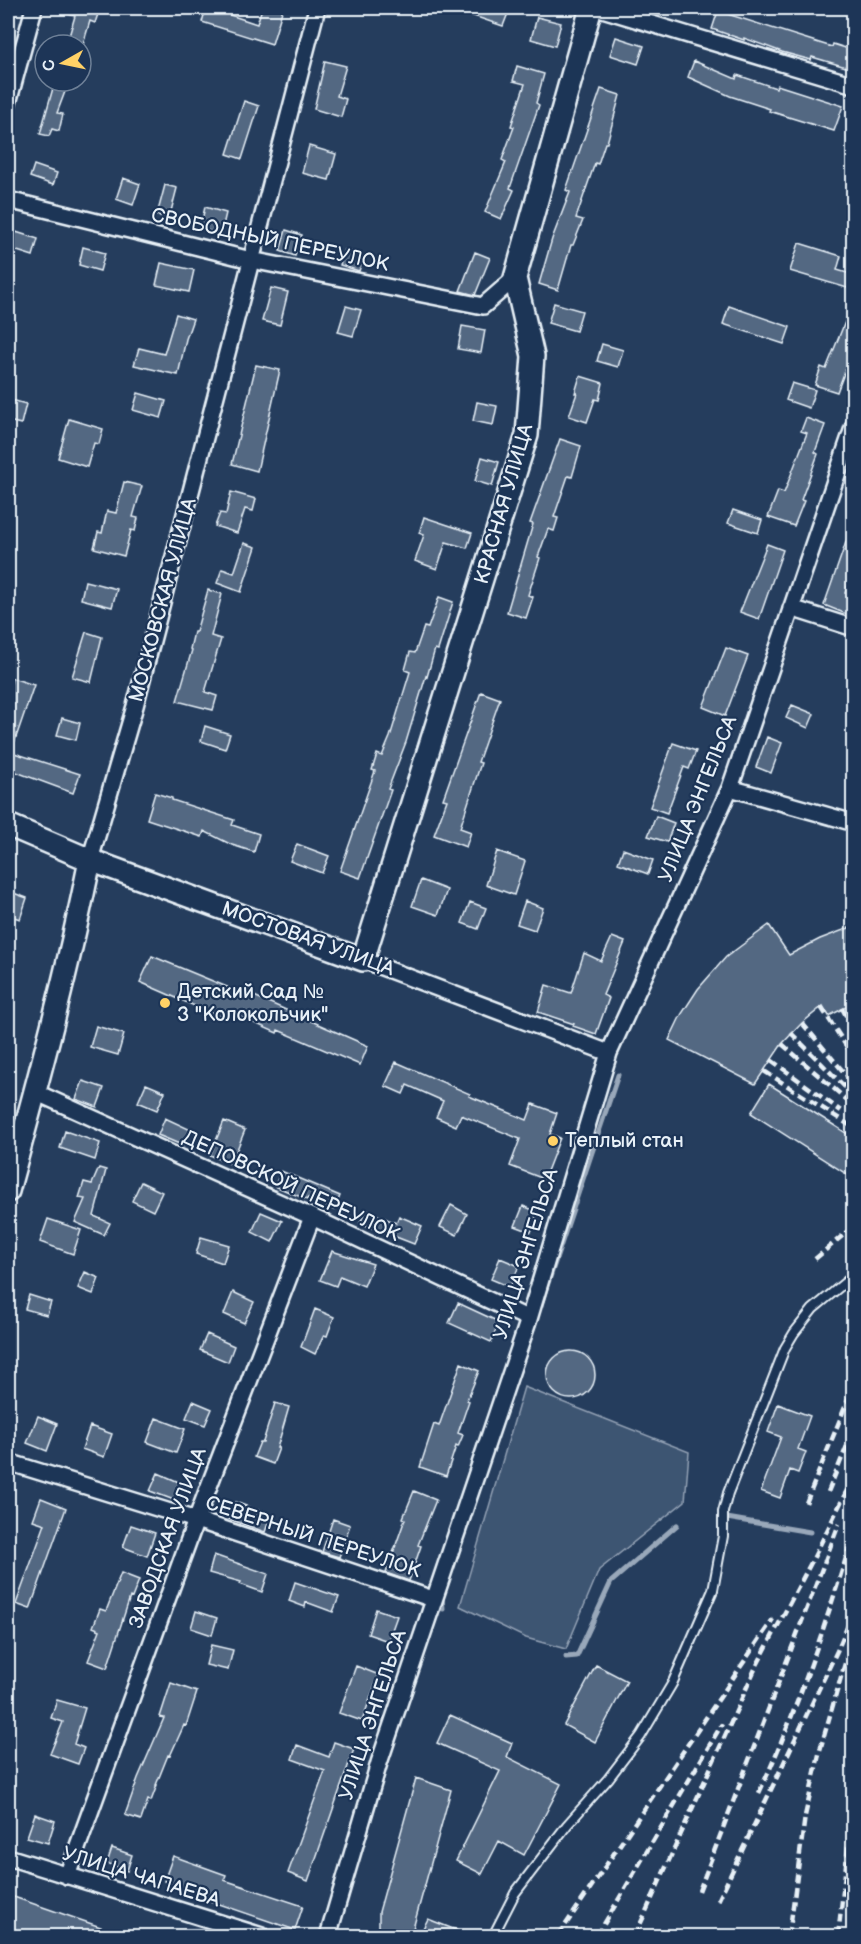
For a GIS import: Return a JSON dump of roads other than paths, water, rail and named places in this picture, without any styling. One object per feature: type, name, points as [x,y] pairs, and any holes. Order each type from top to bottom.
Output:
[{"type":"street","points":[[8,104],[34,8]]},
{"type":"street","name":"МОСКОВСКАЯ УЛИЦА","points":[[8,1191],[35,1092],[90,860],[135,706],[317,8]]},
{"type":"street","name":"КРАСНАЯ УЛИЦА","points":[[363,960],[527,435],[533,356],[514,278],[591,8]]},
{"type":"street","points":[[599,8],[854,85]]},
{"type":"street","name":"СВОБОДНЫЙ ПЕРЕУЛОК","points":[[8,200],[252,260],[483,306],[514,278]]},
{"type":"street","name":"УЛИЦА ЭНГЕЛЬСА","points":[[328,1936],[379,1763],[529,1319],[609,1053],[730,788],[854,425]]},
{"type":"street","points":[[791,608],[854,628]]},
{"type":"street","points":[[730,788],[854,823]]},
{"type":"street","name":"МОСТОВАЯ УЛИЦА","points":[[8,825],[90,860],[609,1053]]},
{"type":"street","name":"ДЕПОВСКОЙ ПЕРЕУЛОК","points":[[35,1092],[312,1217],[529,1319]]},
{"type":"street","name":"ЗАВОДСКАЯ УЛИЦА","points":[[67,1876],[196,1520],[312,1217]]},
{"type":"street","name":"СЕВЕРНЫЙ ПЕРЕУЛОК","points":[[8,1462],[196,1520],[433,1599]]},
{"type":"street","name":"УЛИЦА ЧАПАЕВА","points":[[8,1857],[262,1936]]},
{"type":"lane","points":[[493,1936],[515,1893],[567,1825],[615,1771],[672,1684],[712,1590],[723,1536],[723,1512],[728,1493],[785,1348],[805,1316],[854,1275]]},
{"type":"waterway","points":[[542,1301],[618,1075]]},
{"type":"waterway","points":[[727,1518],[810,1532]]},
{"type":"waterway","points":[[566,1657],[577,1656],[611,1582],[677,1525]]},
{"type":"waterway","points":[[442,1596],[443,1609]]},
{"type":"railway","points":[[821,1007],[854,1058]]},
{"type":"railway","points":[[842,1008],[854,1031]]},
{"type":"railway","points":[[802,1023],[854,1084]]},
{"type":"railway","points":[[791,1033],[854,1096]]},
{"type":"railway","points":[[782,1044],[854,1106]]},
{"type":"railway","points":[[771,1060],[841,1111]]},
{"type":"railway","points":[[764,1071],[854,1128]]},
{"type":"railway","points":[[815,1259],[854,1226]]},
{"type":"railway","points":[[806,1503],[854,1385]]},
{"type":"railway","points":[[828,1492],[854,1429]]},
{"type":"railway","points":[[635,1936],[755,1669],[854,1476]]},
{"type":"railway","points":[[699,1891],[839,1524]]},
{"type":"railway","points":[[759,1793],[811,1664],[854,1532]]},
{"type":"railway","points":[[718,1901],[854,1611]]},
{"type":"railway","points":[[558,1936],[773,1619]]},
{"type":"railway","points":[[789,1936],[805,1816],[820,1750],[854,1632]]},
{"type":"railway","points":[[597,1936],[722,1724]]},
{"type":"railway","points":[[838,1936],[854,1793]]},
{"type":"place","name":"Детский Сад № 3 \"Колокольчик\"","points":[[165,1003]]},
{"type":"place","name":"Теплый стан","points":[[553,1141]]}]
